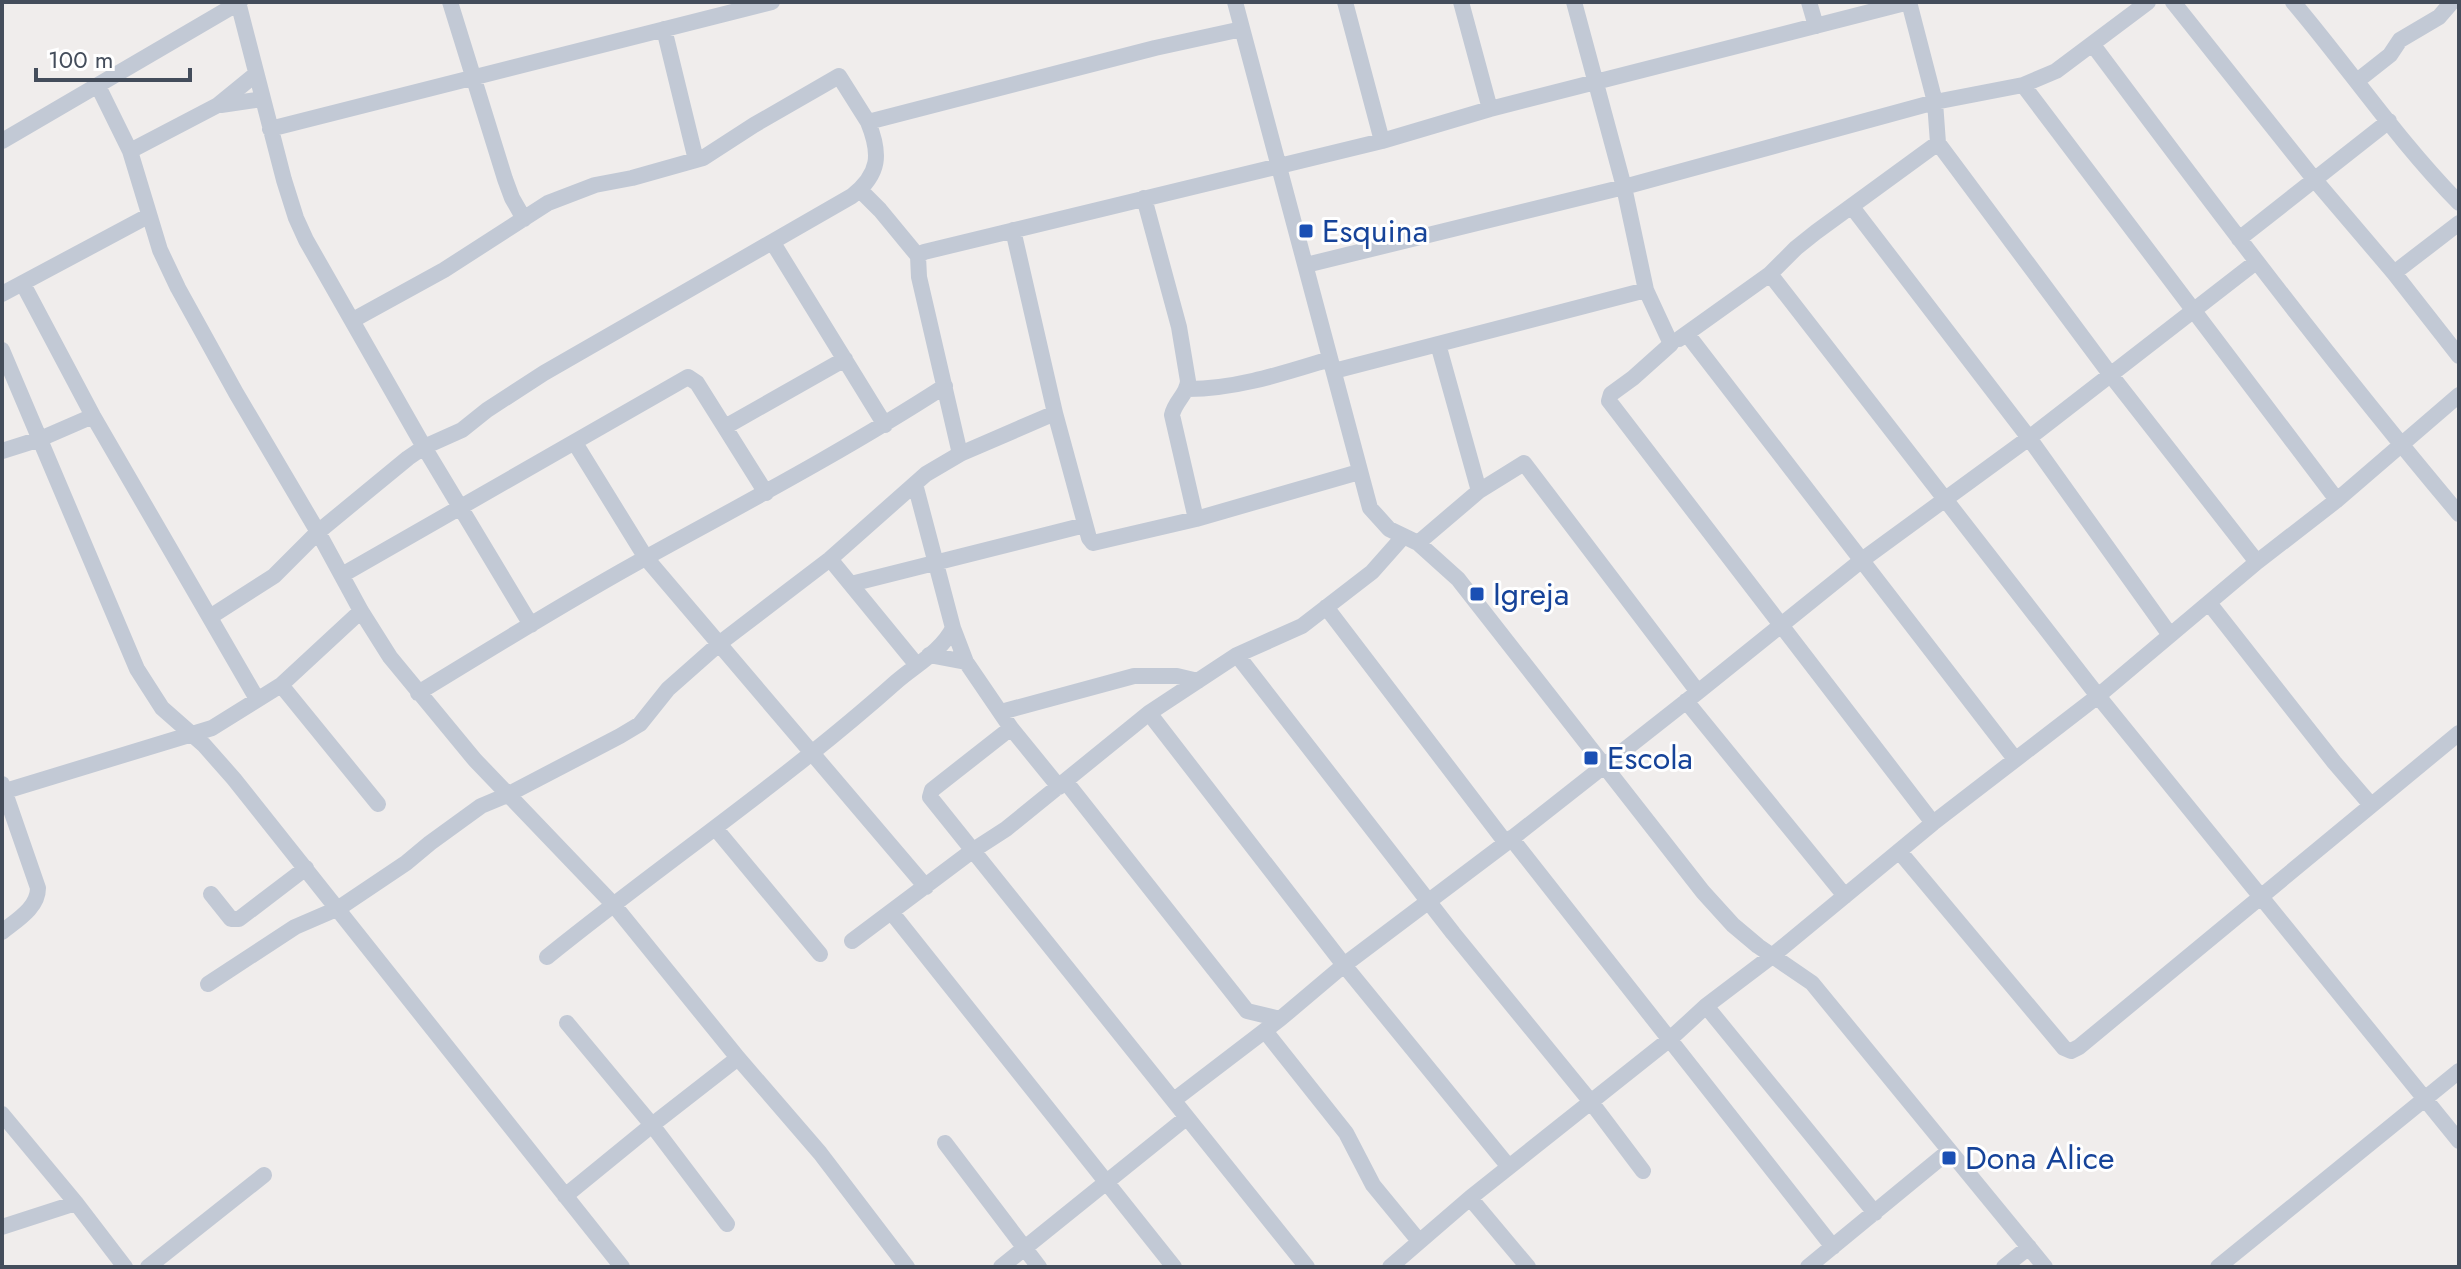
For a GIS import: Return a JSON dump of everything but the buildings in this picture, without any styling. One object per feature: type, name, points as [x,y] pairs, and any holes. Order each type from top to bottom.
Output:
[{"type":"street","points":[[2,141],[239,2],[270,129],[296,218],[306,240],[424,447],[531,625]]},
{"type":"street","points":[[450,2],[505,179],[524,219]]},
{"type":"street","points":[[270,129],[664,29],[720,8],[772,2]]},
{"type":"street","points":[[1235,2],[1370,508],[1382,523],[1446,567],[1472,596],[1703,892],[1733,925],[1812,983],[2045,1267]]},
{"type":"street","points":[[1345,2],[1382,141]]},
{"type":"street","points":[[1461,2],[1490,109]]},
{"type":"street","points":[[1574,2],[1624,187],[1646,290],[1671,344]]},
{"type":"street","points":[[1809,2],[1816,26]]},
{"type":"street","points":[[918,256],[924,252],[1382,141],[1490,109],[1909,2],[1935,102],[1938,143],[2110,374],[2257,562]]},
{"type":"street","points":[[1306,265],[1624,187],[1935,102],[2023,85],[2056,71],[2148,2]]},
{"type":"street","points":[[2173,2],[2459,356]]},
{"type":"street","points":[[2293,2],[2459,203]]},
{"type":"street","points":[[2357,81],[2390,55],[2400,40],[2439,17],[2452,2]]},
{"type":"street","points":[[664,29],[696,160]]},
{"type":"street","points":[[868,122],[1155,48],[1242,29]]},
{"type":"street","points":[[2093,45],[2256,262],[2459,514]]},
{"type":"street","points":[[130,151],[218,105],[256,74]]},
{"type":"street","points":[[210,617],[274,576],[373,484],[424,447],[462,430],[544,373],[860,190],[875,166],[876,151],[868,122],[839,76],[696,160],[568,193],[548,203],[444,270],[353,320]]},
{"type":"street","points":[[2023,85],[2337,500]]},
{"type":"street","points":[[98,86],[130,151],[160,250],[190,310],[390,657],[507,795],[613,904],[820,1153],[907,1267]]},
{"type":"street","points":[[218,105],[263,99]]},
{"type":"street","points":[[2239,239],[2389,121]]},
{"type":"street","points":[[1933,823],[1609,401],[1611,394],[1671,344],[1770,274],[1796,248],[1938,143]]},
{"type":"street","points":[[860,190],[918,256],[919,277],[960,454]]},
{"type":"street","points":[[1144,198],[1179,327],[1188,381],[1188,389],[1173,407],[1172,415],[1196,519]]},
{"type":"street","points":[[1852,207],[2029,438],[2170,635]]},
{"type":"street","points":[[2,294],[148,216]]},
{"type":"street","points":[[2394,273],[2459,223]]},
{"type":"street","points":[[1013,230],[1055,413],[1090,541],[1095,544],[1196,519],[1359,472]]},
{"type":"street","points":[[773,243],[885,425]]},
{"type":"street","points":[[1174,1100],[1862,560],[2029,438],[2256,262]]},
{"type":"street","points":[[1770,274],[2098,696],[2459,1141]]},
{"type":"street","points":[[23,284],[93,416],[257,699]]},
{"type":"street","points":[[1188,389],[1228,386],[1438,344],[1646,290]]},
{"type":"street","points":[[1687,334],[2015,759]]},
{"type":"street","points":[[1438,344],[1479,491]]},
{"type":"street","points":[[2,350],[127,650],[162,708],[215,757],[339,908],[622,1267]]},
{"type":"street","points":[[725,427],[845,359]]},
{"type":"street","points":[[342,575],[688,377],[697,383],[766,493]]},
{"type":"street","points":[[418,693],[646,558],[885,425],[945,386]]},
{"type":"street","points":[[1390,1267],[1470,1198],[1670,1039],[1706,1006],[1772,956],[1933,823],[2098,696],[2257,562],[2337,500],[2459,395]]},
{"type":"street","points":[[208,984],[295,927],[339,908],[406,863],[481,806],[640,724],[668,689],[720,643],[830,559],[935,467],[1055,413]]},
{"type":"street","points":[[2,451],[40,439],[93,416]]},
{"type":"street","points":[[575,443],[646,558],[926,887]]},
{"type":"street","points":[[852,941],[1006,829],[1149,713],[1237,655],[1302,626],[1410,540],[1524,463],[1692,696],[1845,896]]},
{"type":"street","points":[[915,484],[953,628],[966,662],[1011,728],[1063,784],[1247,1011],[1280,1019]]},
{"type":"street","points":[[851,584],[1085,525]]},
{"type":"street","points":[[830,559],[922,660],[966,662]]},
{"type":"street","points":[[2209,603],[2371,805]]},
{"type":"street","points":[[1326,607],[1833,1247]]},
{"type":"street","points":[[2,932],[37,901],[38,896],[38,888],[3,789],[212,728],[281,685],[361,611]]},
{"type":"street","points":[[547,957],[613,904],[716,829],[877,699],[948,637],[953,628]]},
{"type":"street","points":[[1237,655],[1643,1171]]},
{"type":"street","points":[[1001,712],[1134,676],[1177,676],[1198,681]]},
{"type":"street","points":[[281,685],[378,804]]},
{"type":"street","points":[[1149,713],[1344,965],[1509,1167]]},
{"type":"street","points":[[1011,728],[930,792],[930,797],[1307,1267]]},
{"type":"street","points":[[1899,851],[2064,1048],[2071,1051],[2459,733]]},
{"type":"street","points":[[716,829],[820,954]]},
{"type":"street","points":[[211,894],[231,919],[239,919],[306,868]]},
{"type":"street","points":[[892,913],[1174,1267]]},
{"type":"street","points":[[1706,1006],[1875,1213]]},
{"type":"street","points":[[1247,1011],[1247,1045]]},
{"type":"street","points":[[567,1023],[652,1125],[727,1224]]},
{"type":"street","points":[[1265,1031],[1346,1133],[1373,1185],[1419,1241]]},
{"type":"street","points":[[565,1196],[738,1058]]},
{"type":"street","points":[[2218,1267],[2459,1071]]},
{"type":"street","points":[[2,1114],[125,1267]]},
{"type":"street","points":[[1001,1267],[1186,1118]]},
{"type":"street","points":[[945,1143],[1039,1267]]},
{"type":"street","points":[[1808,1267],[1949,1151]]},
{"type":"street","points":[[148,1267],[264,1175]]},
{"type":"street","points":[[1470,1198],[1528,1267]]},
{"type":"street","points":[[2,1227],[76,1203]]},
{"type":"street","points":[[2004,1267],[2029,1247]]},
{"type":"place","name":"Esquina","points":[[1306,231]]},
{"type":"place","name":"Igreja","points":[[1477,594]]},
{"type":"place","name":"Escola","points":[[1591,758]]},
{"type":"place","name":"Dona Alice","points":[[1949,1158]]}]
